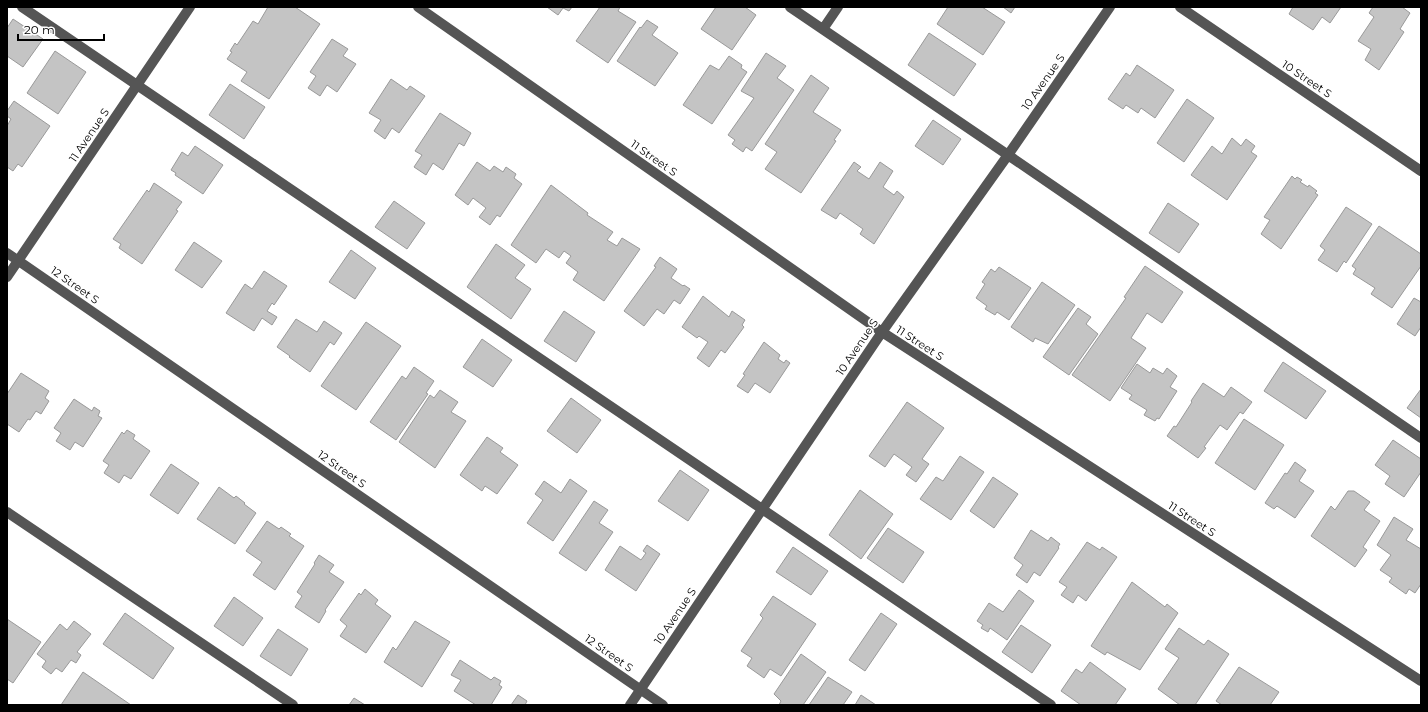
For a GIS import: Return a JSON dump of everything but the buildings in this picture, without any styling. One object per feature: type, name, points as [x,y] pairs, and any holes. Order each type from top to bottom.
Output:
[{"type":"street","points":[[22,7],[1051,705]]},
{"type":"street","name":"11 Avenue S","points":[[7,277],[190,7]]},
{"type":"street","name":"11 Street S","points":[[418,7],[882,332],[1421,681]]},
{"type":"street","points":[[790,7],[1008,154],[1421,438]]},
{"type":"street","points":[[823,29],[838,7]]},
{"type":"street","name":"10 Avenue S","points":[[630,705],[882,332],[1110,7]]},
{"type":"street","name":"10 Street S","points":[[1180,7],[1421,171]]},
{"type":"street","name":"12 Street S","points":[[7,253],[663,705]]},
{"type":"street","points":[[7,512],[293,705]]}]
